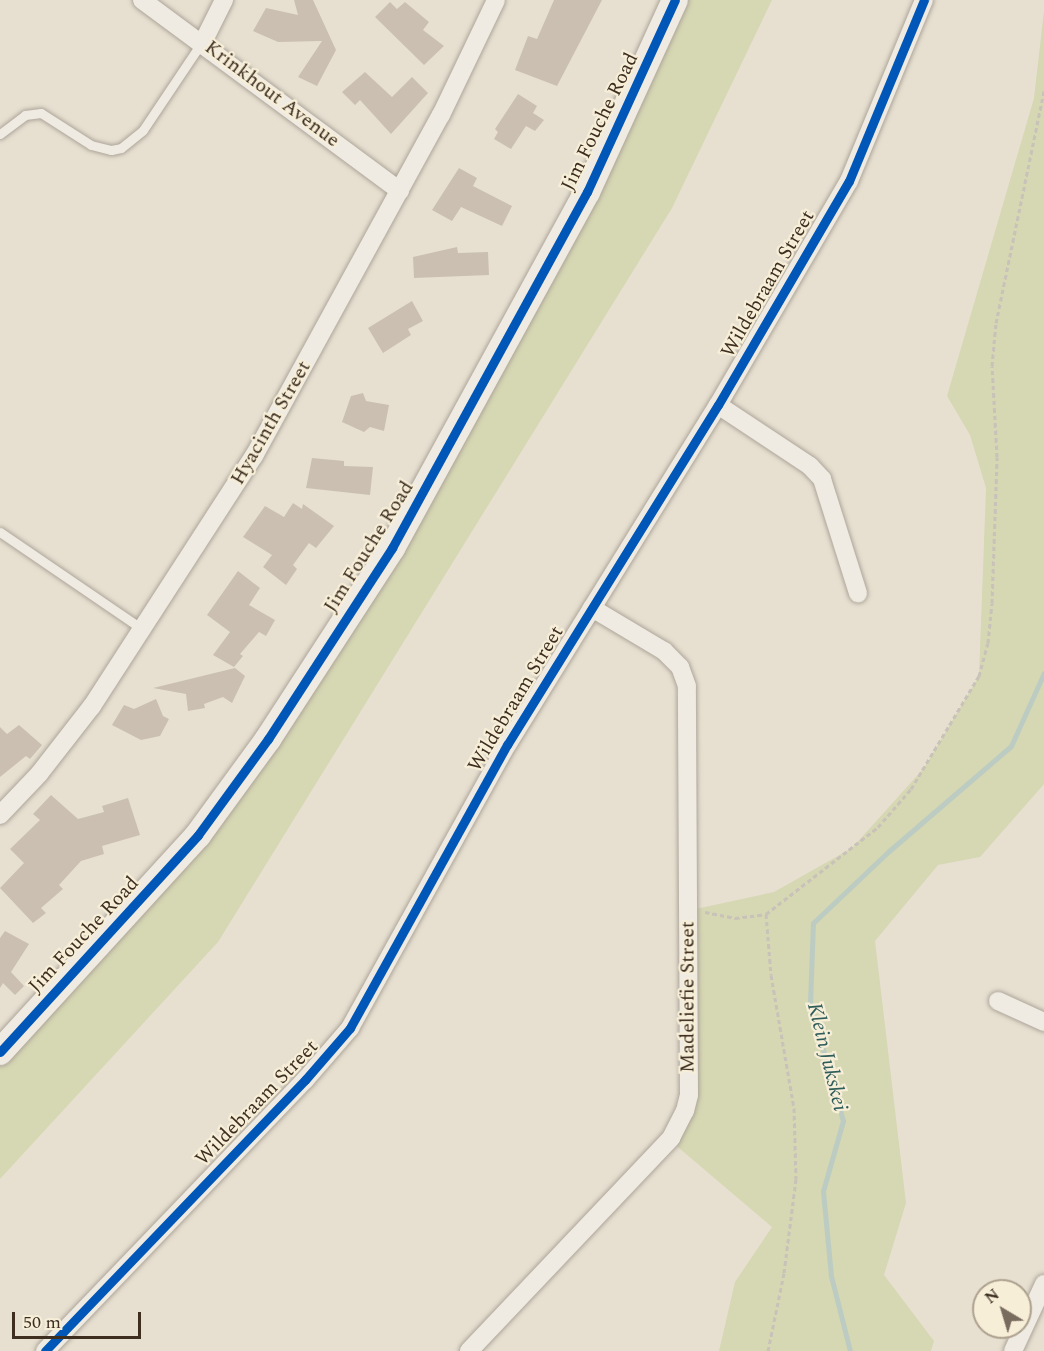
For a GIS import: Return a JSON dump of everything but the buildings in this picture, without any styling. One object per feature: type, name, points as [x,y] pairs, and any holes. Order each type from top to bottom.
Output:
[{"type":"street","name":"Krinkhout Avenue","points":[[142,0],[203,42],[400,190]]},
{"type":"street","points":[[203,42],[224,0]]},
{"type":"street","name":"Hyacinth Street","points":[[0,815],[67,739],[142,629],[254,456],[468,62],[496,0]]},
{"type":"street","name":"Jim Fouche Road","points":[[0,1052],[153,888],[212,817],[392,548],[587,192],[675,0]]},
{"type":"street","name":"Wildebraam Street","points":[[45,1351],[319,1065],[350,1028],[507,745],[718,405],[849,181],[924,0]]},
{"type":"street","points":[[718,405],[810,466],[822,478],[858,593]]},
{"type":"street","name":"Madeliefie Street","points":[[469,1351],[659,1153],[681,1122],[688,1095],[687,686],[680,667],[664,651],[592,608]]},
{"type":"street","points":[[998,1001],[1044,1022]]},
{"type":"street","points":[[1013,1351],[1044,1284]]},
{"type":"lane","points":[[0,134],[26,115],[41,113],[91,145],[111,150],[121,148],[143,130],[203,42]]},
{"type":"lane","points":[[0,532],[142,629]]},
{"type":"path","points":[[688,909],[735,918],[766,914],[878,827],[911,789],[979,676],[988,644],[992,603],[997,457],[992,366],[996,322],[1044,91]]},
{"type":"path","points":[[766,914],[771,975],[794,1108],[796,1179],[784,1273],[768,1351]]},
{"type":"green space","points":[[678,0],[772,0],[672,208],[218,942],[0,1179],[0,1056],[105,942],[353,613]]},
{"type":"green space","points":[[1044,11],[1044,784],[980,857],[938,865],[875,941],[906,1203],[884,1275],[934,1341],[931,1351],[719,1351],[735,1282],[772,1227],[666,1137],[679,1118],[691,910],[774,892],[852,848],[924,768],[979,676],[986,488],[970,435],[947,396],[1034,98]]},
{"type":"waterway","name":"Klein Jukskei","points":[[850,1351],[831,1276],[823,1191],[843,1121],[810,1003],[813,923],[889,851],[1011,746],[1044,673]]},
{"type":"cycle path","points":[[0,1052],[198,835],[268,739],[392,548],[587,192],[675,0]]},
{"type":"cycle path","points":[[45,1351],[305,1080],[350,1028],[507,745],[718,405],[849,181],[924,0]]}]
